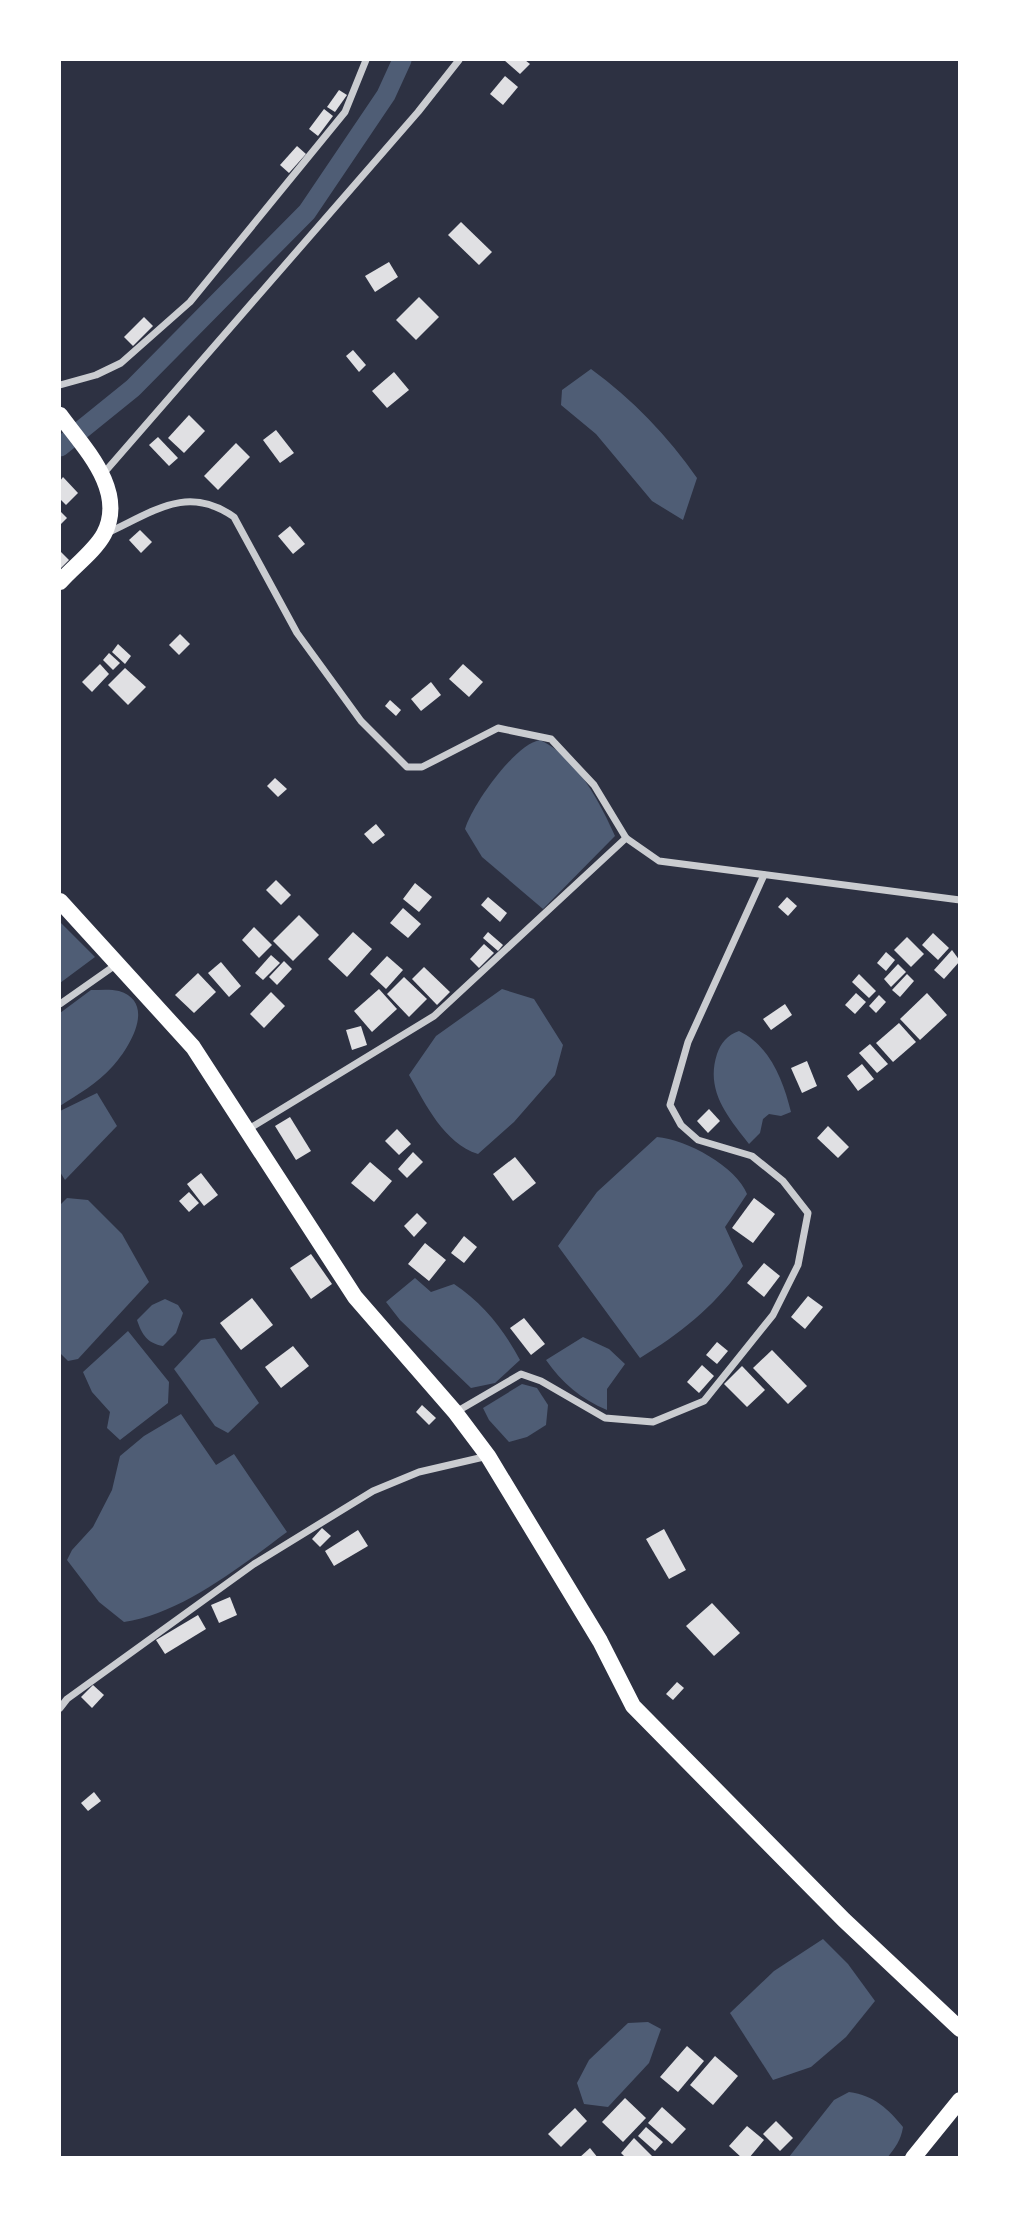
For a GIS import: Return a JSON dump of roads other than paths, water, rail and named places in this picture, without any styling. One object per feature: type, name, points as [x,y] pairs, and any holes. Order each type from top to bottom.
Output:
[{"type":"highway","points":[[60,415],[103,474],[111,502],[104,534],[60,582]]},
{"type":"highway","points":[[60,901],[193,1047],[355,1297],[455,1412],[488,1456],[600,1641],[633,1706],[845,1920],[960,2029]]},
{"type":"highway","points":[[913,2158],[960,2100]]},
{"type":"street","points":[[60,385],[96,375],[121,363],[190,302],[345,113],[366,60]]},
{"type":"street","points":[[103,474],[418,112],[460,60]]},
{"type":"street","points":[[104,534],[178,501],[216,505],[234,517],[297,634],[361,721],[407,767],[422,767],[498,728],[551,738],[594,785],[626,838],[659,862],[960,900]]},
{"type":"street","points":[[246,1131],[434,1016],[626,838]]},
{"type":"street","points":[[455,1412],[521,1374],[541,1381],[605,1418],[653,1422],[704,1401],[773,1315],[798,1265],[808,1213],[783,1181],[752,1156],[698,1140],[681,1125],[670,1105],[688,1042],[764,875]]},
{"type":"street","points":[[60,1004],[117,963]]},
{"type":"street","points":[[60,1708],[67,1699],[233,1578],[373,1491],[419,1472],[488,1456]]},
{"type":"water","points":[[591,369],[649,419],[697,478],[683,520],[652,501],[596,434],[561,405],[562,390]]},
{"type":"water","points":[[540,740],[565,757],[576,769],[594,795],[615,836],[543,909],[482,857],[465,829],[476,806],[496,777],[519,752]]},
{"type":"water","points":[[60,922],[95,957],[60,983]]},
{"type":"water","points":[[502,989],[534,999],[563,1045],[555,1075],[514,1122],[478,1154],[455,1141],[437,1122],[409,1075],[436,1036]]},
{"type":"water","points":[[91,990],[116,990],[131,997],[137,1006],[136,1027],[125,1050],[106,1073],[60,1106],[60,1013]]},
{"type":"water","points":[[739,1031],[759,1045],[774,1065],[791,1112],[781,1116],[769,1114],[763,1119],[760,1133],[749,1144],[726,1113],[716,1092],[714,1080],[714,1067],[720,1046],[728,1037]]},
{"type":"water","points":[[97,1093],[117,1126],[65,1180],[60,1172],[60,1111]]},
{"type":"water","points":[[657,1137],[682,1143],[709,1156],[733,1174],[741,1184],[747,1194],[725,1227],[743,1266],[696,1318],[640,1358],[558,1246],[597,1192]]},
{"type":"water","points":[[67,1198],[88,1200],[122,1234],[149,1282],[78,1359],[68,1361],[60,1353],[60,1205]]},
{"type":"water","points":[[415,1278],[431,1292],[454,1284],[465,1291],[492,1318],[520,1360],[495,1383],[471,1388],[400,1320],[386,1302]]},
{"type":"water","points":[[165,1299],[178,1305],[183,1313],[176,1333],[163,1346],[146,1338],[137,1320],[152,1305]]},
{"type":"water","points":[[128,1331],[169,1382],[168,1403],[120,1440],[107,1428],[110,1412],[92,1392],[83,1372]]},
{"type":"water","points":[[583,1337],[609,1349],[625,1364],[607,1389],[607,1410],[573,1390],[546,1360]]},
{"type":"water","points":[[215,1338],[259,1403],[228,1433],[215,1426],[174,1369],[201,1340]]},
{"type":"water","points":[[522,1384],[537,1388],[548,1405],[546,1425],[527,1437],[509,1442],[489,1420],[483,1408]]},
{"type":"water","points":[[181,1414],[216,1465],[234,1454],[287,1532],[210,1587],[167,1609],[124,1622],[99,1602],[67,1560],[72,1550],[93,1527],[112,1490],[120,1456],[144,1436]]},
{"type":"water","points":[[823,1939],[848,1964],[875,2001],[846,2037],[811,2067],[773,2080],[730,2013],[774,1971]]},
{"type":"water","points":[[648,2022],[661,2029],[649,2063],[608,2107],[584,2104],[577,2083],[589,2060],[628,2023]]},
{"type":"water","points":[[849,2092],[866,2096],[880,2104],[903,2127],[897,2144],[887,2158],[789,2157],[834,2100]]},
{"type":"waterway","points":[[60,447],[133,388],[307,212],[386,95],[402,60]]}]
